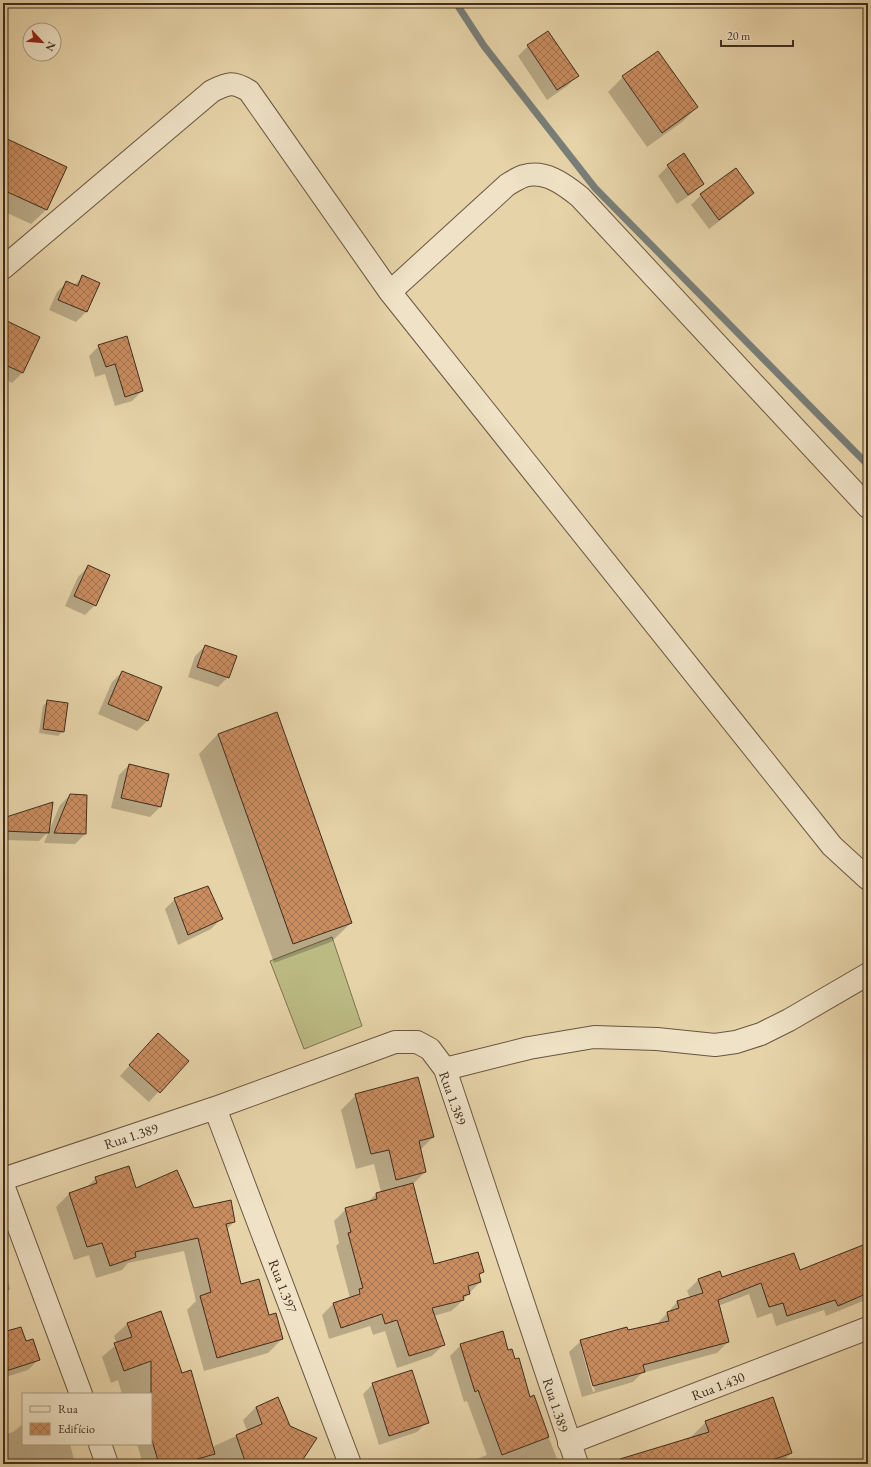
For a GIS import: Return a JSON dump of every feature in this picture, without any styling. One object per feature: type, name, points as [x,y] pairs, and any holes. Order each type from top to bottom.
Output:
[{"type":"street","points":[[3,268],[212,90],[226,84],[238,84],[249,91],[390,292],[832,846],[868,879]]},
{"type":"street","points":[[390,292],[507,185],[524,176],[543,175],[564,184],[580,197],[868,507]]},
{"type":"street","points":[[445,1069],[529,1048],[594,1037],[657,1039],[715,1045],[736,1042],[761,1034],[789,1020],[868,974]]},
{"type":"street","name":"Rua 1.389","points":[[3,1178],[216,1108],[395,1042],[417,1042],[430,1049],[445,1069],[577,1464]]},
{"type":"street","name":"Rua 1.397","points":[[216,1108],[350,1464]]},
{"type":"street","points":[[3,1185],[81,1393]]},
{"type":"street","name":"Rua 1.430","points":[[569,1443],[868,1328]]},
{"type":"street","points":[[100,1445],[107,1464]]},
{"type":"shaded area","points":[[332,937],[362,1026],[304,1049],[270,961]]},
{"type":"building","points":[[548,31],[579,76],[557,90],[527,45]]},
{"type":"building","points":[[658,51],[698,107],[662,133],[622,76]]},
{"type":"building","points":[[3,137],[67,167],[47,210],[3,190]]},
{"type":"building","points":[[684,153],[704,184],[688,195],[667,165]]},
{"type":"building","points":[[736,168],[754,193],[719,220],[700,194]]},
{"type":"building","points":[[82,275],[100,283],[87,312],[58,300],[66,281],[78,286]]},
{"type":"building","points":[[3,319],[40,337],[23,373],[3,364]]},
{"type":"building","points":[[127,336],[143,391],[125,397],[115,364],[106,367],[98,345]]},
{"type":"building","points":[[88,565],[110,575],[96,606],[74,596]]},
{"type":"building","points":[[205,645],[237,656],[229,678],[197,667]]},
{"type":"building","points":[[122,671],[162,687],[148,721],[108,704]]},
{"type":"building","points":[[47,700],[68,703],[64,732],[43,729]]},
{"type":"building","points":[[277,712],[352,923],[293,944],[218,734]]},
{"type":"building","points":[[129,764],[169,774],[161,807],[121,798]]},
{"type":"building","points":[[70,794],[87,795],[86,834],[54,833]]},
{"type":"building","points":[[53,802],[49,833],[3,831],[3,818]]},
{"type":"building","points":[[208,886],[223,919],[188,935],[174,898]]},
{"type":"building","points":[[158,1033],[189,1061],[160,1093],[129,1065]]},
{"type":"building","points":[[418,1077],[434,1137],[419,1141],[426,1172],[396,1180],[389,1150],[371,1154],[355,1094]]},
{"type":"building","points":[[129,1166],[136,1188],[177,1170],[194,1208],[231,1200],[235,1222],[226,1224],[241,1284],[259,1279],[269,1315],[276,1313],[283,1339],[217,1358],[200,1296],[211,1292],[198,1238],[135,1252],[136,1257],[110,1266],[102,1243],[87,1247],[69,1193],[97,1183],[95,1177]]},
{"type":"building","points":[[413,1183],[434,1264],[478,1252],[484,1272],[479,1274],[481,1282],[468,1286],[470,1294],[463,1296],[464,1300],[432,1308],[445,1345],[409,1356],[397,1320],[385,1324],[382,1314],[341,1328],[333,1303],[360,1294],[359,1289],[363,1288],[348,1233],[351,1232],[345,1208],[377,1199],[376,1193]]},
{"type":"building","points":[[868,1243],[868,1293],[838,1306],[835,1300],[787,1316],[783,1303],[769,1307],[761,1283],[718,1300],[729,1342],[643,1365],[645,1372],[593,1386],[580,1340],[627,1327],[628,1330],[669,1321],[667,1312],[679,1308],[677,1301],[703,1293],[698,1279],[720,1271],[722,1277],[794,1253],[800,1270]]},
{"type":"building","points":[[161,1311],[182,1373],[191,1370],[215,1454],[180,1464],[159,1464],[152,1440],[151,1361],[124,1371],[114,1343],[132,1337],[127,1323]]},
{"type":"building","points":[[21,1327],[26,1341],[33,1339],[40,1360],[3,1372],[3,1332]]},
{"type":"building","points":[[503,1331],[508,1350],[512,1349],[515,1359],[519,1358],[530,1397],[534,1395],[549,1437],[502,1455],[478,1390],[475,1392],[460,1344]]},
{"type":"building","points":[[412,1370],[429,1423],[389,1436],[372,1383]]},
{"type":"building","points":[[278,1397],[290,1426],[317,1438],[300,1464],[246,1464],[236,1435],[262,1424],[256,1407]]},
{"type":"building","points":[[773,1397],[792,1453],[761,1464],[621,1464],[620,1459],[709,1432],[705,1421]]},
{"type":"waterway","points":[[456,3],[484,46],[595,188],[868,465]]}]
